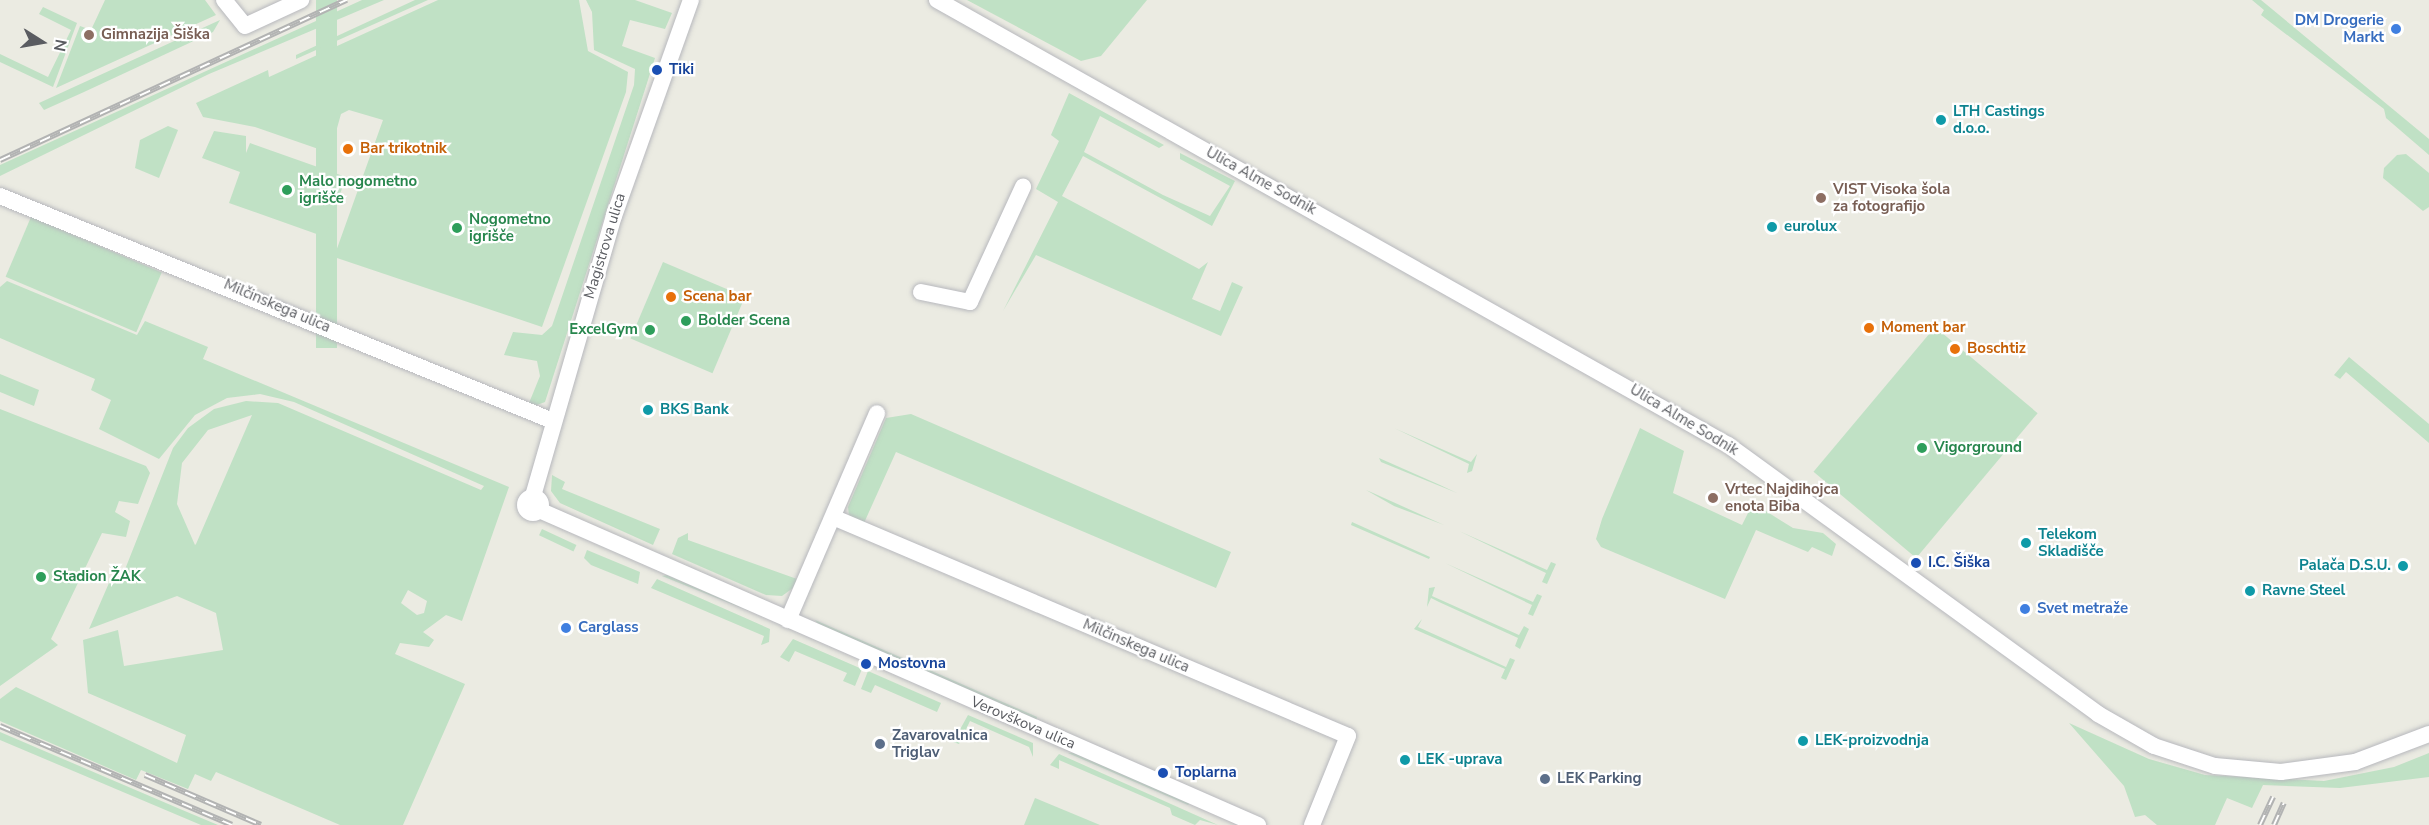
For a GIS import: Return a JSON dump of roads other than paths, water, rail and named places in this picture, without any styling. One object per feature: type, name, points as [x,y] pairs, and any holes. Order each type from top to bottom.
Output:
[{"type":"street","points":[[224,0],[245,26],[301,0]]},
{"type":"street","name":"Magistrova ulica","points":[[536,503],[553,421],[631,163],[691,0]]},
{"type":"street","name":"Ulica Alme Sodnik","points":[[937,0],[1728,445],[2098,714],[2154,746],[2215,766],[2291,772],[2355,762],[2429,734]]},
{"type":"street","points":[[921,292],[970,302],[1023,187]]},
{"type":"street","name":"Milčinskega ulica","points":[[0,196],[553,421]]},
{"type":"street","points":[[788,620],[835,518],[877,413]]},
{"type":"street","name":"Verovškova ulica","points":[[536,503],[788,620],[1258,825]]},
{"type":"street","name":"Milčinskega ulica","points":[[835,518],[1348,736],[1312,825]]},
{"type":"railway","points":[[0,160],[347,0]]},
{"type":"railway","points":[[0,726],[232,825]]},
{"type":"railway","points":[[145,775],[261,825]]},
{"type":"railway","points":[[2260,825],[2273,797]]},
{"type":"railway","points":[[2274,825],[2284,803]]},
{"type":"place","name":"DM Drogerie Markt","points":[[2396,29]]},
{"type":"place","name":"Gimnazija Šiška","points":[[89,35]]},
{"type":"place","name":"Tiki","points":[[657,70]]},
{"type":"place","name":"LTH Castings d.o.o.","points":[[1941,120]]},
{"type":"place","name":"Bar trikotnik","points":[[348,149]]},
{"type":"place","name":"Malo nogometno igrišče","points":[[287,190]]},
{"type":"place","name":"VIST Visoka šola za fotografijo","points":[[1821,198]]},
{"type":"place","name":"eurolux","points":[[1772,227]]},
{"type":"place","name":"Nogometno igrišče","points":[[457,228]]},
{"type":"place","name":"Scena bar","points":[[671,297]]},
{"type":"place","name":"Bolder Scena","points":[[686,321]]},
{"type":"place","name":"Moment bar","points":[[1869,328]]},
{"type":"place","name":"ExcelGym","points":[[650,330]]},
{"type":"place","name":"Boschtiz","points":[[1955,349]]},
{"type":"place","name":"BKS Bank","points":[[648,410]]},
{"type":"place","name":"Vigorground","points":[[1922,448]]},
{"type":"place","name":"Vrtec Najdihojca enota Biba","points":[[1713,498]]},
{"type":"place","name":"Telekom Skladišče","points":[[2026,543]]},
{"type":"place","name":"I.C. Šiška","points":[[1916,563]]},
{"type":"place","name":"Palača D.S.U.","points":[[2403,566]]},
{"type":"place","name":"Stadion ŽAK","points":[[41,577]]},
{"type":"place","name":"Ravne Steel","points":[[2250,591]]},
{"type":"place","name":"Svet metraže","points":[[2025,609]]},
{"type":"place","name":"Carglass","points":[[566,628]]},
{"type":"place","name":"Mostovna","points":[[866,664]]},
{"type":"place","name":"LEK-proizvodnja","points":[[1803,741]]},
{"type":"place","name":"Zavarovalnica Triglav","points":[[880,744]]},
{"type":"place","name":"LEK -uprava","points":[[1405,760]]},
{"type":"place","name":"Toplarna","points":[[1163,773]]},
{"type":"place","name":"LEK Parking","points":[[1545,779]]}]
